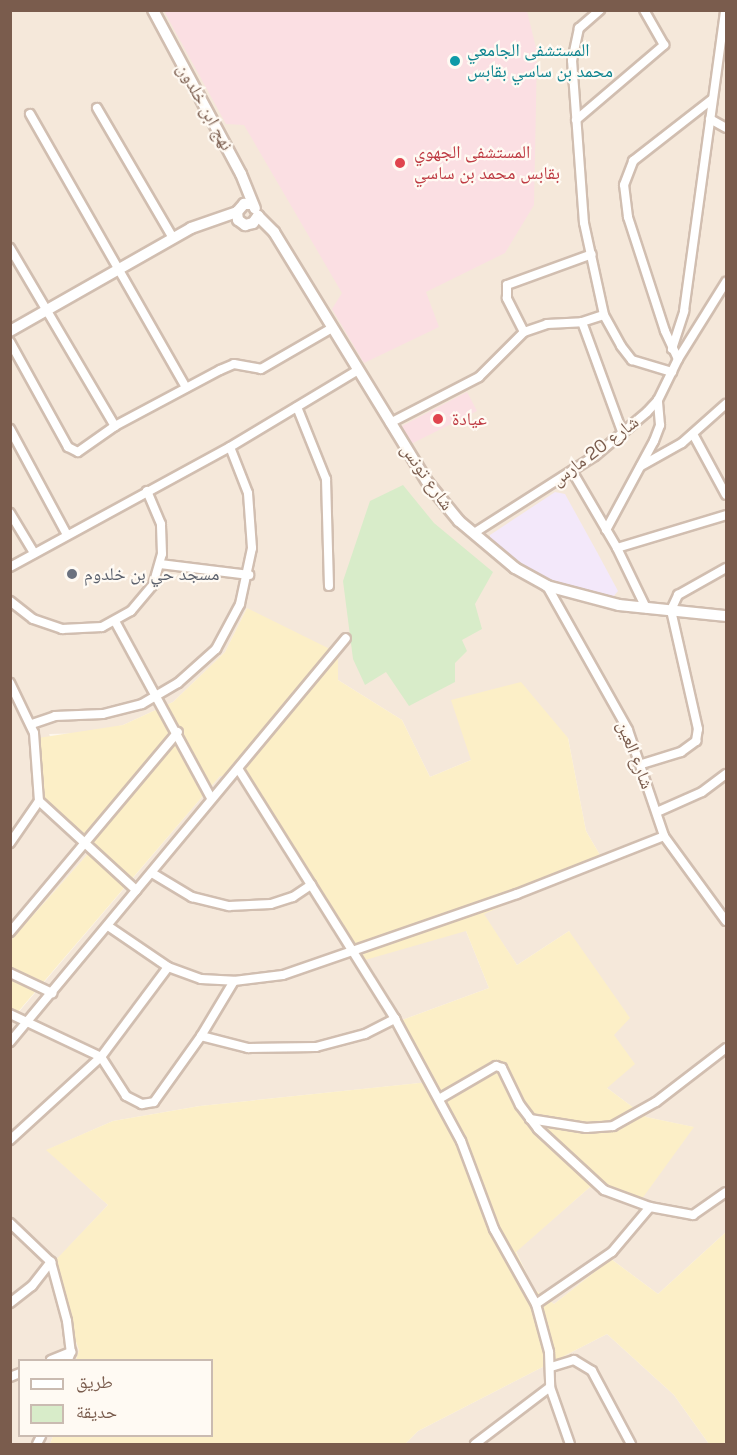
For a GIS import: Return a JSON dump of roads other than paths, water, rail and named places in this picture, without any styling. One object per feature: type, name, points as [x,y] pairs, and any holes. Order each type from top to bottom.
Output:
[{"type":"street","name":"نهج ابن خلدون","points":[[153,10],[242,174],[251,204]]},
{"type":"street","points":[[600,10],[579,28],[575,42],[576,120],[581,201],[604,315],[628,357],[672,372]]},
{"type":"street","points":[[576,120],[664,45],[644,10]]},
{"type":"street","points":[[672,349],[684,311],[711,100],[723,57],[725,10]]},
{"type":"street","points":[[678,359],[672,349],[628,217],[624,200],[626,170],[711,100]]},
{"type":"street","points":[[97,108],[173,238]]},
{"type":"street","points":[[30,114],[186,388]]},
{"type":"street","points":[[710,119],[726,128]]},
{"type":"street","points":[[10,331],[47,313],[207,220],[237,212],[244,204],[251,204],[258,216],[253,223],[245,225],[238,220],[237,212]]},
{"type":"street","name":"شارع تونس","points":[[258,216],[274,232],[390,423],[442,503],[474,533],[515,568],[547,586],[592,599],[646,608],[726,616]]},
{"type":"street","points":[[10,248],[115,426]]},
{"type":"street","points":[[524,332],[507,298],[507,285],[592,254]]},
{"type":"street","name":"شارع 20 مارس","points":[[474,533],[572,471],[623,434],[658,400],[678,359],[726,282]]},
{"type":"street","points":[[390,423],[479,377],[524,332],[556,322],[582,322],[604,315]]},
{"type":"street","points":[[582,322],[623,434]]},
{"type":"street","points":[[10,342],[68,447],[78,452],[115,426],[234,364],[261,369],[332,328]]},
{"type":"street","points":[[10,567],[230,447],[358,370]]},
{"type":"street","points":[[606,530],[641,466],[660,425],[658,400]]},
{"type":"street","points":[[641,466],[666,454],[693,434],[726,404]]},
{"type":"street","points":[[297,407],[326,479],[329,585]]},
{"type":"street","points":[[10,429],[67,536]]},
{"type":"street","points":[[693,434],[726,495]]},
{"type":"street","points":[[10,450],[20,445]]},
{"type":"street","points":[[32,724],[70,714],[119,711],[157,696],[216,649],[240,604],[249,575],[251,510],[230,447]]},
{"type":"street","points":[[572,471],[617,548],[646,608]]},
{"type":"street","points":[[10,601],[33,619],[62,629],[83,630],[116,623],[148,592],[160,564],[161,524],[147,491]]},
{"type":"street","points":[[10,513],[34,554]]},
{"type":"street","points":[[617,548],[726,515]]},
{"type":"street","points":[[160,564],[249,575]]},
{"type":"street","points":[[642,764],[691,747],[698,735],[671,610],[678,595],[726,568]]},
{"type":"street","name":"شارع العين","points":[[547,586],[628,730],[642,764],[664,836],[723,904],[726,921]]},
{"type":"street","points":[[116,623],[178,732],[211,798]]},
{"type":"street","points":[[10,1042],[152,873],[211,798],[239,770],[346,638]]},
{"type":"street","points":[[10,683],[32,724],[39,801],[10,843]]},
{"type":"street","points":[[10,932],[85,846],[178,732]]},
{"type":"street","points":[[239,770],[395,1019],[439,1099],[474,1170],[498,1237],[536,1304],[550,1367],[550,1387],[570,1444]]},
{"type":"street","points":[[657,812],[702,792],[726,774]]},
{"type":"street","points":[[39,801],[85,846],[136,890]]},
{"type":"street","points":[[108,926],[168,967],[201,979],[234,981],[283,975],[353,953],[528,890],[664,836]]},
{"type":"street","points":[[152,873],[192,897],[229,906],[271,904],[293,897],[311,885]]},
{"type":"street","points":[[10,1140],[101,1057],[168,967]]},
{"type":"street","points":[[10,973],[52,993]]},
{"type":"street","points":[[10,1014],[101,1057],[126,1096],[142,1104],[154,1102],[201,1036],[234,981]]},
{"type":"street","points":[[201,1036],[248,1048],[316,1047],[365,1034],[395,1019]]},
{"type":"street","points":[[530,1119],[586,1128],[613,1126],[656,1102],[726,1048]]},
{"type":"street","points":[[439,1099],[496,1065],[502,1068],[530,1119],[604,1190],[650,1207],[693,1215],[726,1192]]},
{"type":"street","points":[[536,1304],[612,1252],[650,1207]]},
{"type":"street","points":[[10,1223],[51,1262],[70,1356]]},
{"type":"street","points":[[10,1303],[32,1286],[51,1262]]},
{"type":"street","points":[[550,1367],[574,1360],[592,1371],[632,1444]]},
{"type":"street","points":[[475,1444],[550,1387]]},
{"type":"place","name":"المستشفى الجامعي محمد بن ساسي بقابس","points":[[455,61]]},
{"type":"place","name":"المستشفى الجهوي بقابس محمد بن ساسي","points":[[400,163]]},
{"type":"place","name":"عيادة","points":[[438,419]]},
{"type":"place","name":"مسجد حي بن خلدوم","points":[[72,574]]}]
